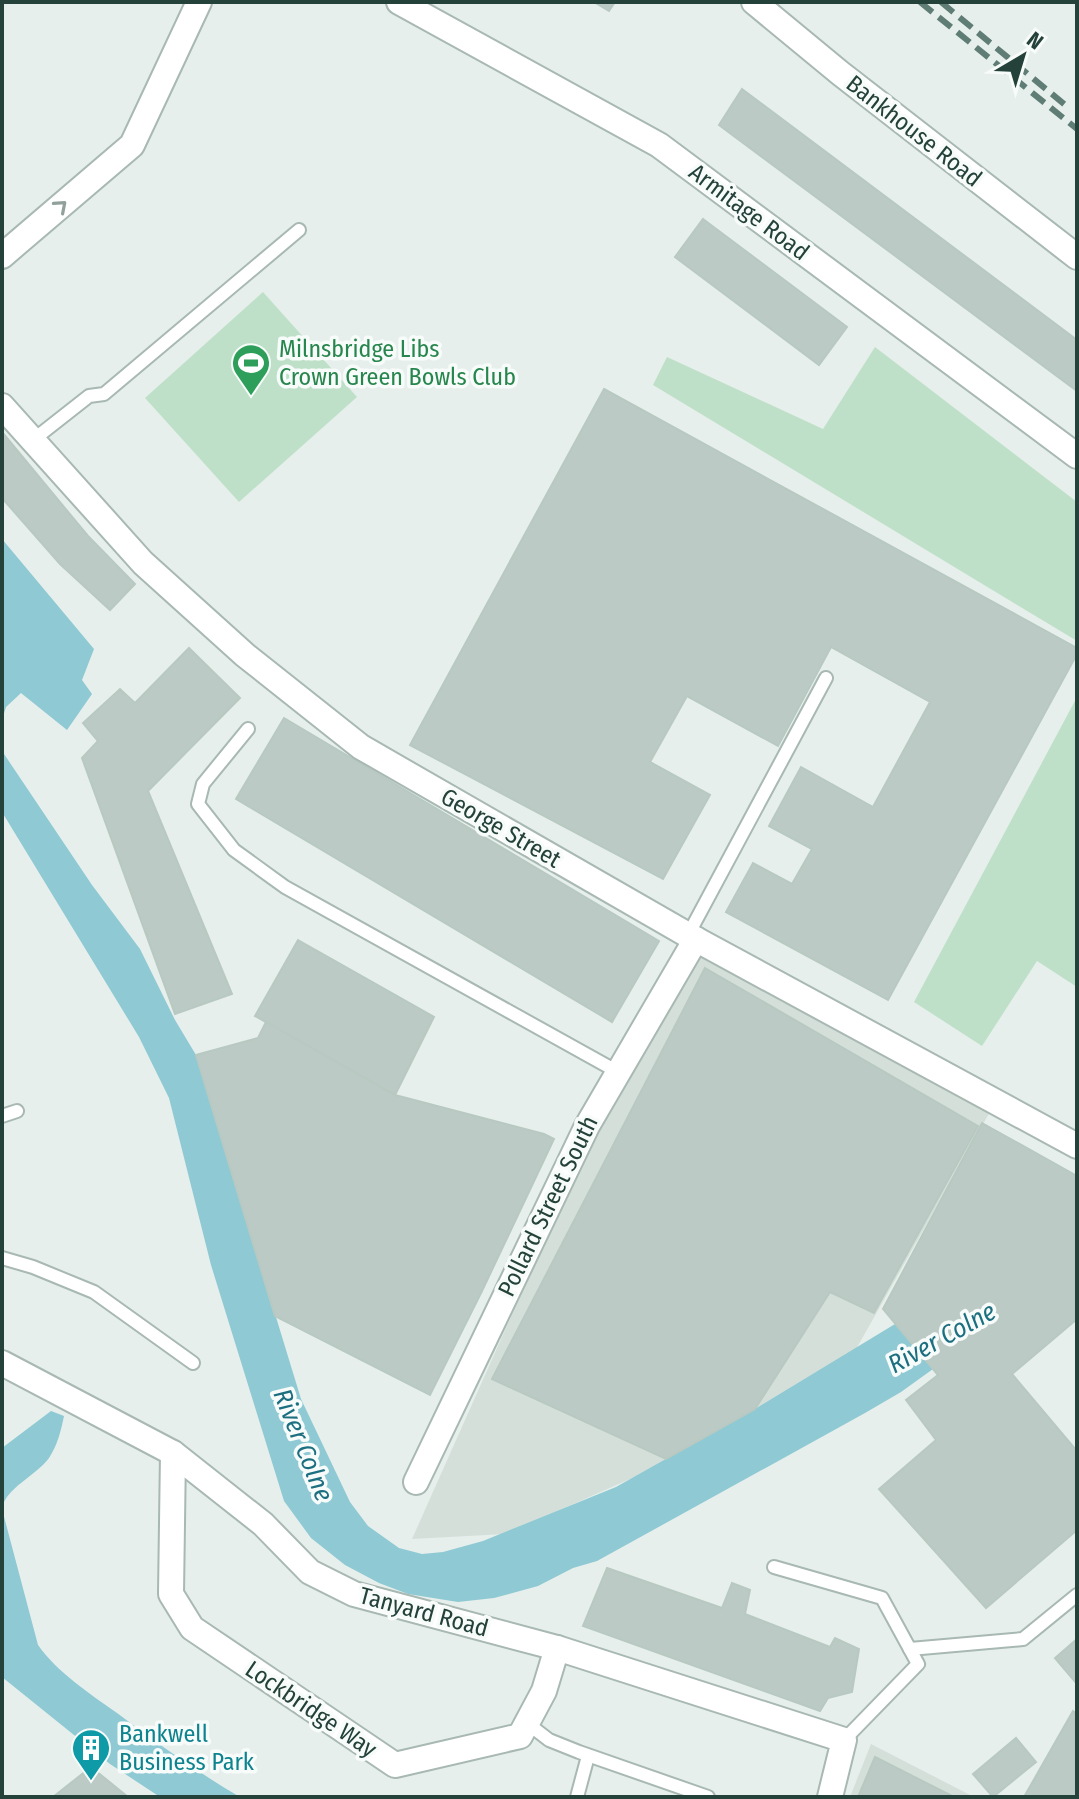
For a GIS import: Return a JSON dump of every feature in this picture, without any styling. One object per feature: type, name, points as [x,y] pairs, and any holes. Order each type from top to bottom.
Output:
[{"type":"street","points":[[2,256],[132,145],[199,2]]},
{"type":"street","name":"Armitage Road","points":[[399,2],[439,12],[659,145],[1077,456]]},
{"type":"street","name":"Bankhouse Road","points":[[754,2],[840,73],[1077,257]]},
{"type":"street","name":"George Street","points":[[2,406],[143,563],[245,655],[361,747],[692,937],[1077,1146]]},
{"type":"street","name":"Pollard Street South","points":[[416,1482],[580,1140],[692,937]]},
{"type":"street","name":"Tanyard Road","points":[[2,1363],[173,1453],[263,1524],[310,1572],[354,1594],[557,1648],[844,1740]]},
{"type":"street","name":"Lockbridge Way","points":[[173,1453],[171,1594],[192,1628],[395,1765],[520,1736],[527,1723]]},
{"type":"street","points":[[527,1723],[544,1691],[557,1648]]},
{"type":"street","points":[[830,1797],[844,1740]]},
{"type":"lane","points":[[33,440],[89,396],[104,394],[299,230]]},
{"type":"lane","points":[[692,937],[826,678]]},
{"type":"lane","points":[[248,729],[203,784],[198,804],[234,850],[285,887],[618,1072]]},
{"type":"lane","points":[[2,1116],[17,1111]]},
{"type":"lane","points":[[2,1258],[94,1292],[193,1363]]},
{"type":"lane","points":[[774,1567],[882,1598],[918,1664],[844,1740]]},
{"type":"lane","points":[[910,1649],[1023,1639],[1077,1595]]},
{"type":"lane","points":[[527,1723],[549,1740],[588,1756],[708,1797]]},
{"type":"lane","points":[[577,1797],[588,1756]]},
{"type":"shaded area","points":[[700,949],[991,1110],[855,1351],[671,1461],[505,1534],[412,1539],[583,1155]]},
{"type":"shaded area","points":[[871,1744],[974,1797],[850,1797]]},
{"type":"green space","name":"Milnsbridge Libs Crown Green Bowls Club","points":[[263,292],[357,397],[239,502],[145,398]]},
{"type":"green space","points":[[875,347],[1077,502],[1077,641],[653,385],[667,357],[823,429]]},
{"type":"green space","points":[[1077,697],[1077,987],[1037,961],[982,1046],[914,1002]]},
{"type":"water","points":[[2,539],[94,649],[82,680],[92,694],[67,730],[21,693],[6,707],[2,720]]},
{"type":"water","name":"River Colne","points":[[2,751],[92,885],[140,949],[196,1055],[301,1399],[350,1502],[368,1526],[399,1548],[422,1554],[443,1552],[483,1541],[616,1487],[755,1409],[895,1324],[933,1369],[865,1413],[597,1561],[573,1568],[538,1586],[494,1598],[458,1602],[408,1594],[345,1565],[311,1538],[284,1501],[211,1265],[169,1098],[139,1037],[2,812]]},
{"type":"water","points":[[51,1411],[64,1416],[49,1458],[15,1488],[2,1509],[2,1448]]},
{"type":"water","points":[[2,1509],[38,1645],[46,1655],[85,1690],[177,1757],[240,1797],[160,1797],[110,1764],[2,1677]]},
{"type":"building","points":[[594,2],[615,2],[609,11]]},
{"type":"building","points":[[742,89],[1077,340],[1077,391],[719,125]]},
{"type":"building","points":[[703,219],[847,327],[819,365],[675,257]]},
{"type":"building","points":[[604,389],[1077,648],[1077,654],[888,1000],[726,912],[753,863],[792,884],[812,849],[769,826],[801,767],[873,807],[930,702],[831,647],[778,746],[687,696],[650,762],[710,795],[663,879],[410,745]]},
{"type":"building","points":[[2,432],[88,536],[135,584],[110,610],[60,564],[2,498]]},
{"type":"building","points":[[189,648],[240,698],[148,791],[232,994],[175,1014],[82,758],[98,741],[83,723],[120,689],[135,703]]},
{"type":"building","points":[[284,718],[659,941],[612,1022],[236,799]]},
{"type":"building","points":[[298,940],[434,1017],[395,1095],[255,1016]]},
{"type":"building","points":[[705,968],[978,1126],[874,1313],[830,1292],[755,1409],[666,1459],[492,1379]]},
{"type":"building","points":[[266,1022],[395,1095],[554,1139],[430,1395],[275,1316],[196,1055],[258,1038]]},
{"type":"building","points":[[982,1123],[1077,1176],[1077,1319],[1012,1374],[1077,1451],[1077,1530],[986,1608],[879,1489],[936,1440],[906,1400],[938,1375],[883,1309]]},
{"type":"building","points":[[607,1568],[722,1608],[732,1583],[750,1590],[745,1614],[830,1647],[835,1638],[859,1649],[852,1692],[828,1698],[820,1711],[583,1626]]},
{"type":"building","points":[[1077,1639],[1077,1684],[1055,1658]]},
{"type":"building","points":[[1073,1711],[1077,1714],[1077,1797],[1024,1797]]},
{"type":"building","points":[[1016,1738],[1036,1762],[993,1797],[973,1774]]},
{"type":"building","points":[[875,1757],[954,1797],[858,1797]]},
{"type":"building","name":"Bankwell Business Park","points":[[91,1767],[128,1797],[53,1797]]},
{"type":"railway","points":[[920,2],[1077,129]]},
{"type":"railway","points":[[941,2],[1070,109]]},
{"type":"place","name":"Milnsbridge Libs Crown Green Bowls Club","points":[[251,397]]},
{"type":"place","name":"Bankwell Business Park","points":[[91,1782]]}]
